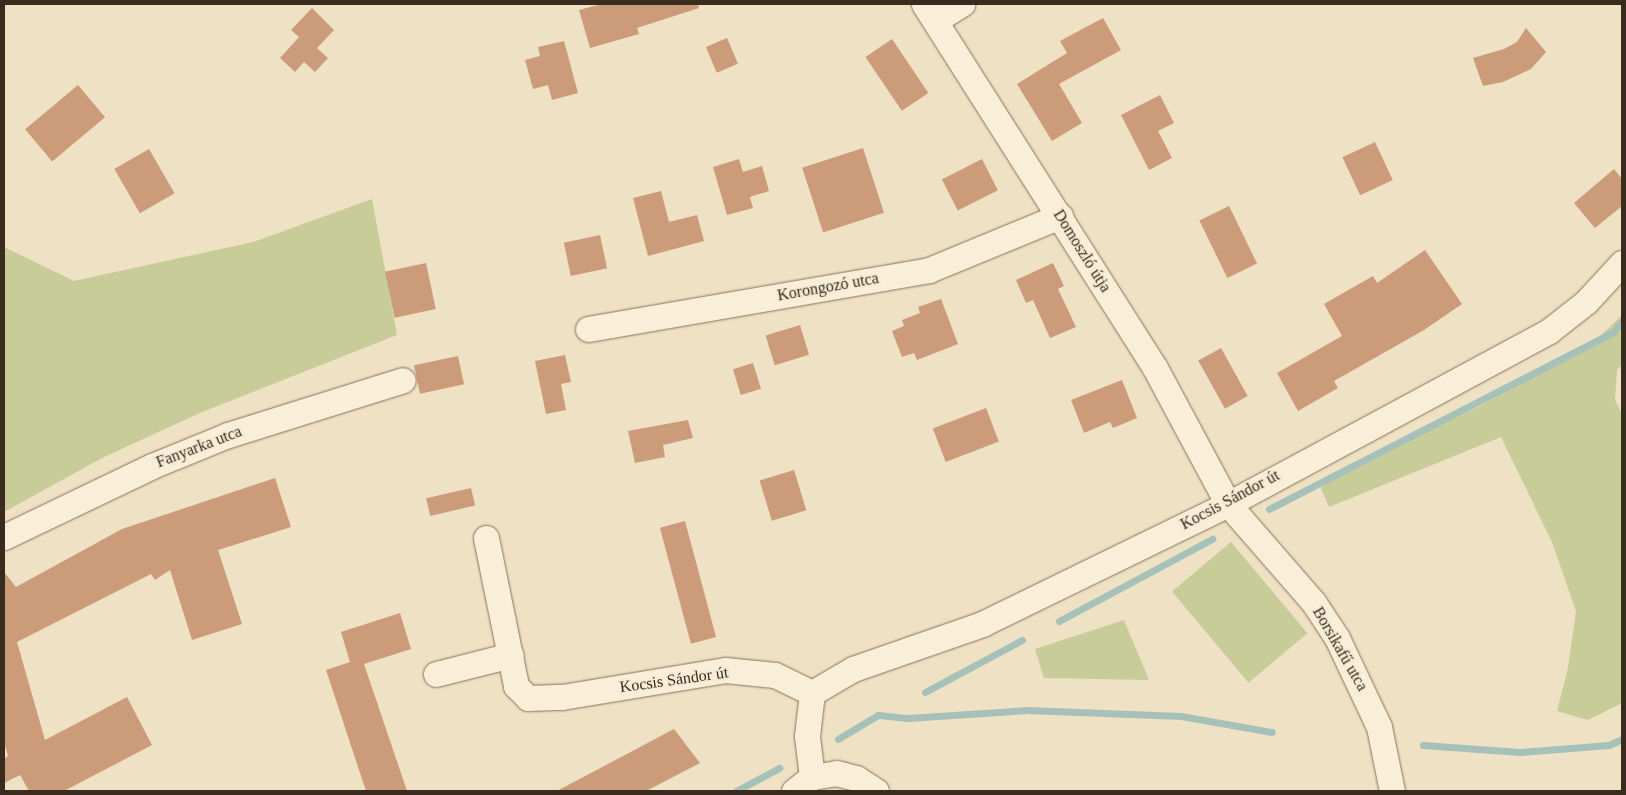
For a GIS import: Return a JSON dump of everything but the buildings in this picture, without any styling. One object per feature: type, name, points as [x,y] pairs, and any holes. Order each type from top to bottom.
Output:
[{"type":"street","points":[[930,12],[962,4]]},
{"type":"street","name":"Domoszló útja","points":[[930,12],[1156,368],[1228,504]]},
{"type":"street","name":"Korongozó utca","points":[[588,329],[929,270],[1060,216]]},
{"type":"street","name":"Kocsis Sándor út","points":[[510,655],[516,686],[522,694],[537,700],[562,698],[725,670],[774,675],[812,693],[853,669],[982,624],[1228,504],[1549,331],[1586,302],[1622,263]]},
{"type":"street","name":"Fanyarka utca","points":[[4,537],[152,466],[228,435],[403,380]]},
{"type":"street","name":"Borsikafű utca","points":[[1228,504],[1314,603],[1337,638],[1379,727],[1392,791]]},
{"type":"street","points":[[436,674],[510,655],[486,538]]},
{"type":"street","points":[[812,693],[803,784],[836,774],[856,778],[876,791]]},
{"type":"green space","points":[[372,199],[397,335],[202,412],[102,458],[4,512],[4,247],[74,281],[253,242]]},
{"type":"green space","points":[[1622,315],[1622,365],[1617,370],[1615,400],[1622,414],[1622,703],[1588,720],[1557,711],[1568,668],[1576,611],[1552,542],[1501,437],[1329,507],[1321,488],[1348,465],[1476,408],[1593,343]]},
{"type":"green space","points":[[1231,542],[1307,633],[1249,683],[1172,591]]},
{"type":"green space","points":[[1124,620],[1149,680],[1044,678],[1035,649]]},
{"type":"waterway","points":[[1269,509],[1613,332],[1622,322]]},
{"type":"waterway","points":[[1059,621],[1212,539]]},
{"type":"waterway","points":[[925,692],[1022,640]]},
{"type":"waterway","points":[[838,739],[878,715],[908,718],[1027,710],[1181,716],[1272,732]]},
{"type":"waterway","points":[[1423,745],[1520,752],[1609,745],[1622,739]]},
{"type":"waterway","points":[[736,791],[779,768]]}]
